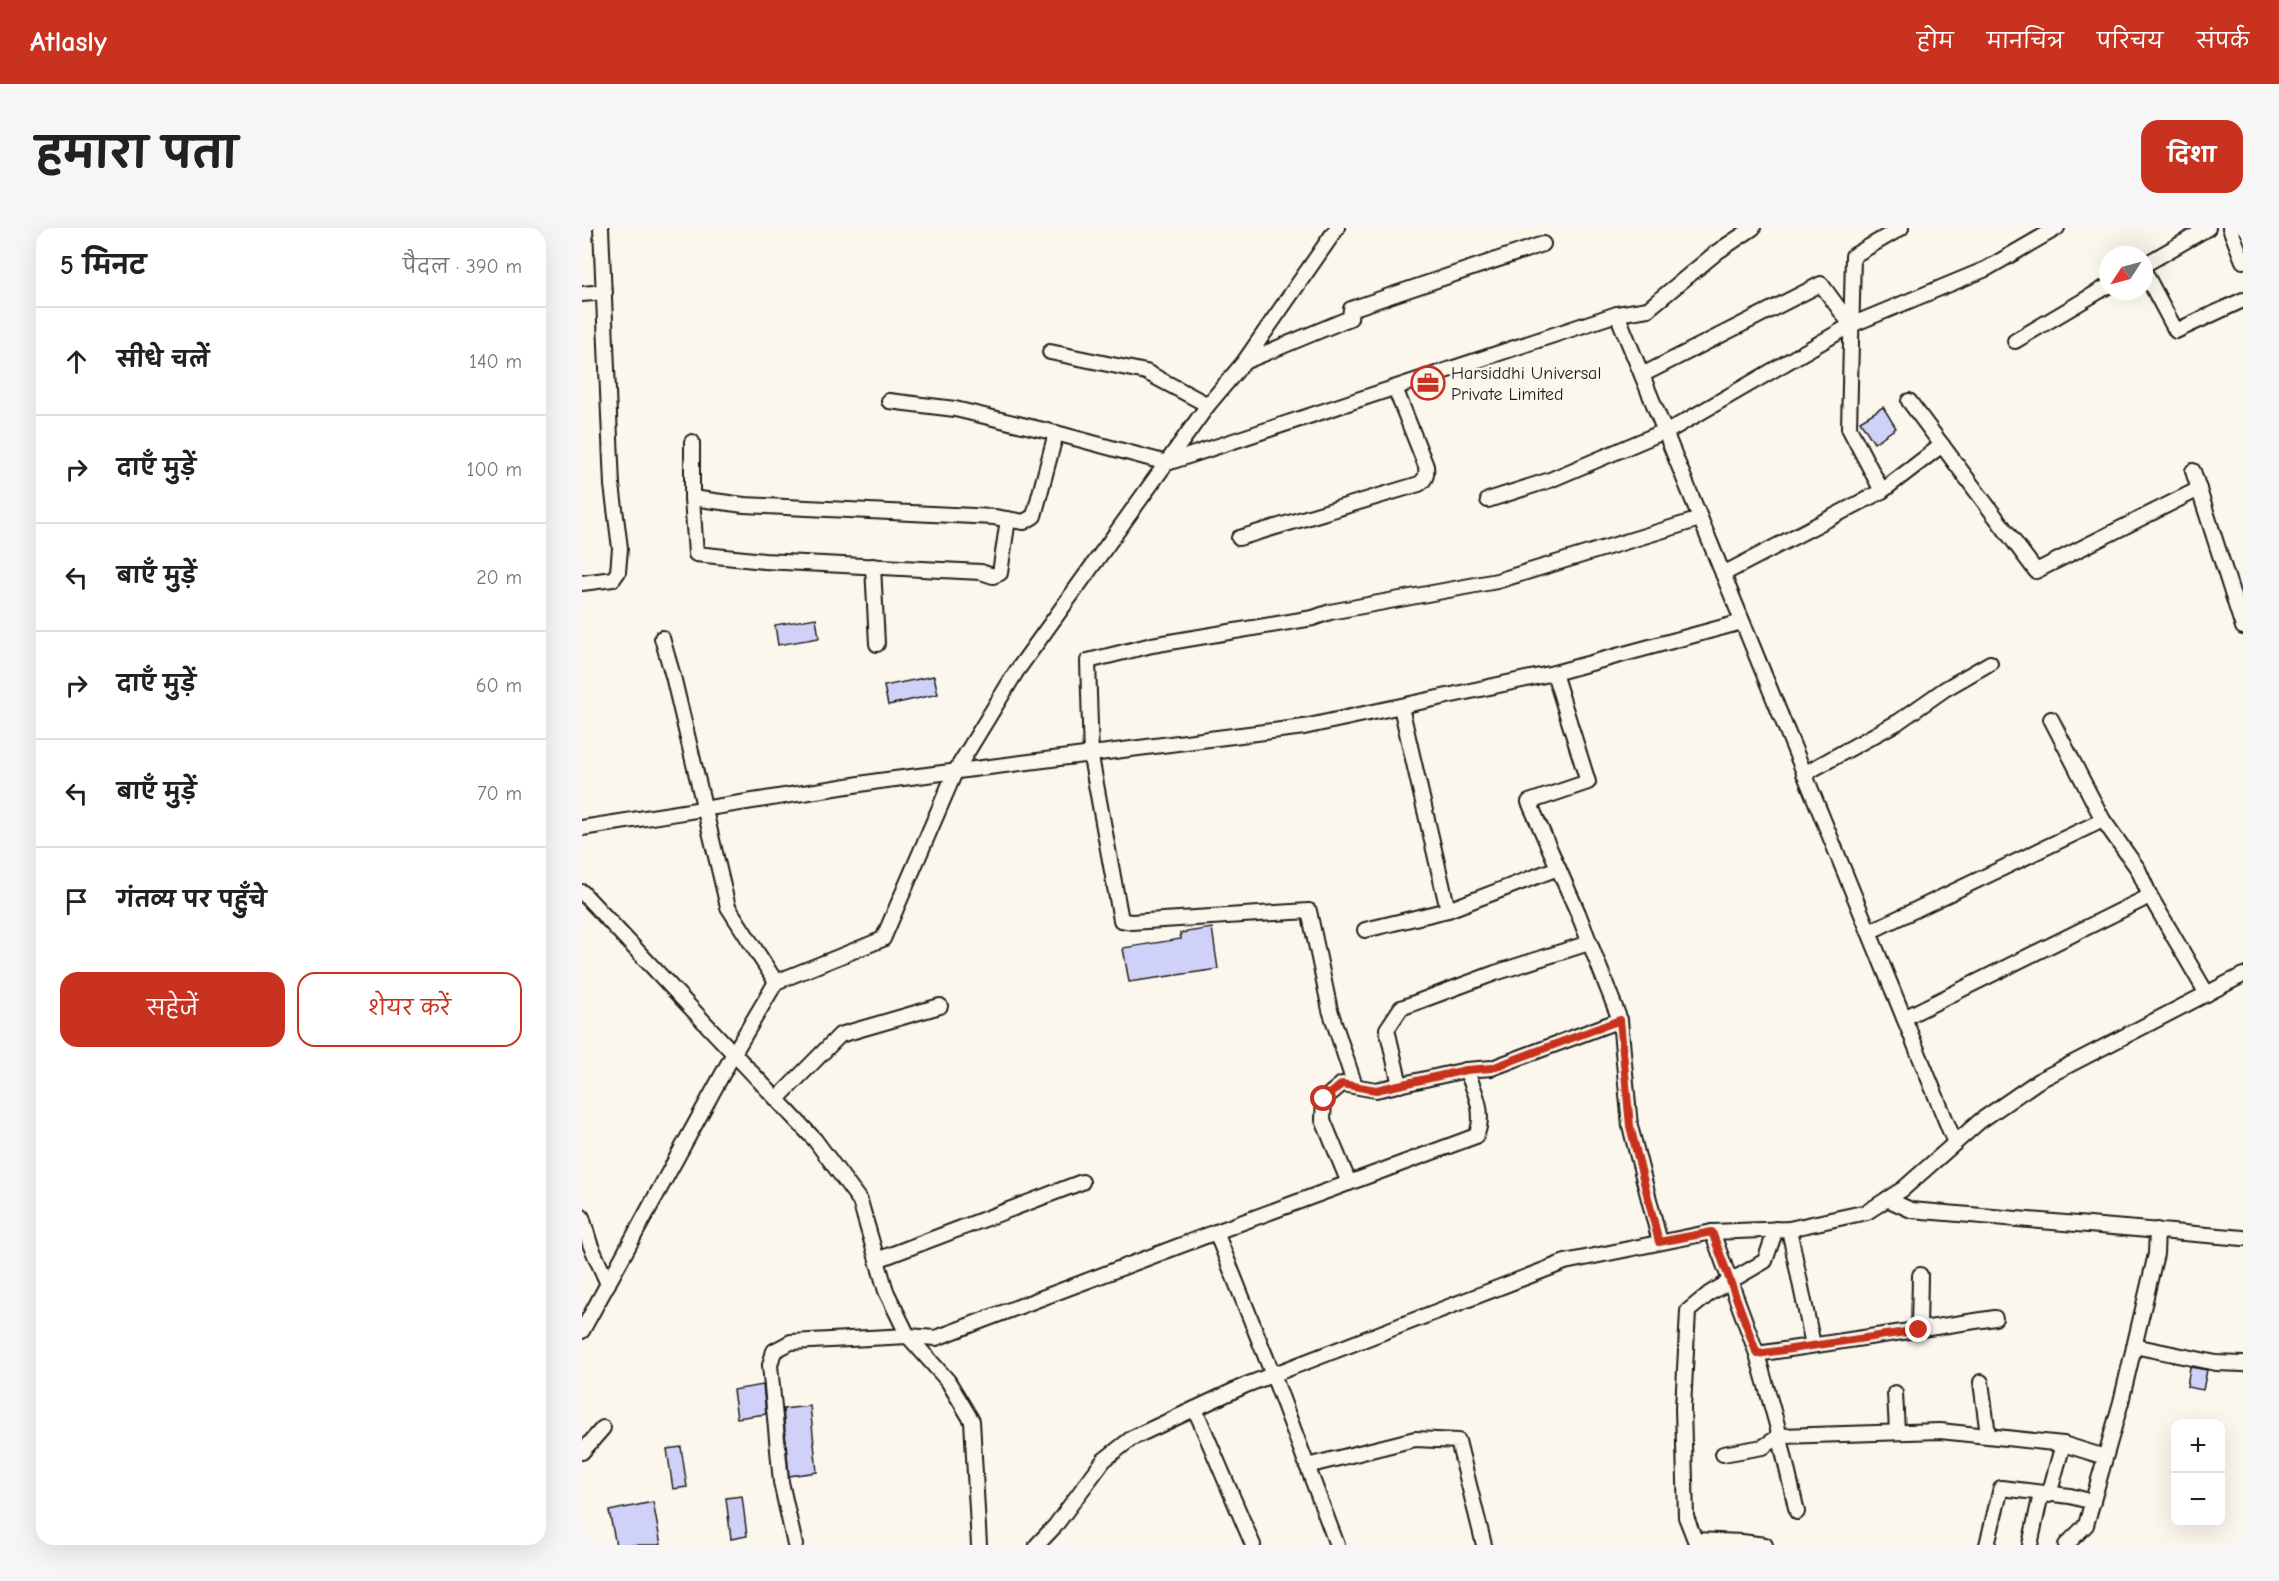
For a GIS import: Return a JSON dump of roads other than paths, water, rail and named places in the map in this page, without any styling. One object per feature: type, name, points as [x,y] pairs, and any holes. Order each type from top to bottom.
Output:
[{"type":"street","points":[[582,584],[613,579],[618,572],[620,548],[612,485],[601,228]]},
{"type":"street","points":[[582,1331],[734,1053],[776,982],[883,939],[955,772],[1016,672],[1208,405],[1244,362],[1337,228]]},
{"type":"street","points":[[889,401],[954,409],[1056,433],[1167,463],[1617,314],[1648,309],[1717,252],[1753,228]]},
{"type":"street","points":[[1882,491],[1849,428],[1853,256],[1901,228]]},
{"type":"street","points":[[1488,500],[1550,480],[1665,432],[1851,325],[1986,269],[2057,228]]},
{"type":"street","points":[[2153,260],[2208,228]]},
{"type":"street","points":[[2230,228],[2243,261]]},
{"type":"street","points":[[1244,362],[1350,318],[1351,309],[1543,244]]},
{"type":"street","points":[[1642,375],[1821,284],[1851,325]]},
{"type":"street","points":[[2153,288],[2176,331],[2243,300]]},
{"type":"street","points":[[2015,340],[2099,291]]},
{"type":"street","points":[[582,294],[605,292]]},
{"type":"street","points":[[1617,314],[1955,1143]]},
{"type":"street","points":[[1050,352],[1146,372],[1208,405]]},
{"type":"street","points":[[1239,538],[1419,484],[1425,480],[1426,465],[1395,387]]},
{"type":"street","points":[[1909,401],[2036,571],[2199,489]]},
{"type":"street","points":[[692,498],[744,505],[994,517],[1024,522],[1035,516],[1056,433]]},
{"type":"street","points":[[692,442],[692,498],[696,554],[764,561],[981,572],[993,576],[1000,573],[1008,519]]},
{"type":"street","points":[[1723,574],[1882,491],[1942,445]]},
{"type":"street","points":[[2193,471],[2243,627]]},
{"type":"street","points":[[1355,1086],[1330,1010],[1309,911],[1131,922],[1121,920],[1091,754],[1088,661],[1152,645],[1313,618],[1330,612],[1497,580],[1700,519]]},
{"type":"street","points":[[873,566],[877,644]]},
{"type":"street","points":[[582,828],[879,781],[1304,727],[1554,673],[1742,622]]},
{"type":"street","points":[[662,638],[728,907],[776,982]]},
{"type":"street","points":[[1804,774],[1898,722],[1945,688],[1990,663]]},
{"type":"street","points":[[1554,673],[1588,782],[1529,802],[1620,1020],[1630,1126],[1659,1242]]},
{"type":"street","points":[[1401,707],[1448,910]]},
{"type":"street","points":[[2051,719],[2103,820],[2138,869],[2150,896],[2207,994]]},
{"type":"street","points":[[1869,932],[2103,820]]},
{"type":"street","points":[[1365,930],[1448,910],[1558,868]]},
{"type":"street","points":[[582,892],[815,1140],[860,1201],[886,1291],[908,1336],[948,1381],[972,1421],[979,1545]]},
{"type":"street","points":[[1904,1018],[2150,896]]},
{"type":"street","points":[[1400,1084],[1387,1029],[1401,1008],[1495,973],[1589,943]]},
{"type":"street","points":[[1037,1545],[1055,1526],[1104,1460],[1132,1437],[1273,1375],[1565,1262],[1712,1232],[1783,1229],[1867,1212],[1903,1189],[1980,1121],[2038,1081],[2243,975]]},
{"type":"street","points":[[777,1099],[840,1035],[940,1006]]},
{"type":"street","points":[[1349,1183],[1323,1120],[1324,1099],[1342,1084],[1376,1090],[1466,1070],[1492,1068],[1620,1020]]},
{"type":"street","points":[[795,1545],[781,1482],[770,1365],[774,1351],[791,1342],[908,1336],[936,1338],[1476,1136],[1481,1124],[1477,1096],[1466,1070]]},
{"type":"street","points":[[877,1260],[1082,1182]]},
{"type":"street","points":[[1887,1199],[1911,1210],[2243,1238]]},
{"type":"street","points":[[582,1217],[586,1245],[608,1284]]},
{"type":"street","points":[[1765,1545],[1695,1540],[1686,1518],[1683,1408],[1688,1311],[1710,1293],[1765,1261],[1783,1229]]},
{"type":"street","points":[[1783,1229],[1813,1345]]},
{"type":"street","points":[[2066,1545],[2086,1525],[2093,1502],[2156,1254],[2157,1230]]},
{"type":"street","points":[[1216,1232],[1273,1375],[1336,1545]]},
{"type":"street","points":[[1712,1232],[1757,1354],[1780,1436],[1797,1512]]},
{"type":"street","points":[[1919,1330],[1920,1275]]},
{"type":"street","points":[[1757,1354],[1995,1318]]},
{"type":"street","points":[[2134,1346],[2216,1363],[2243,1364]]},
{"type":"street","points":[[1982,1382],[1988,1436]]},
{"type":"street","points":[[1895,1393],[1897,1431]]},
{"type":"street","points":[[1195,1409],[1253,1545]]},
{"type":"street","points":[[582,1452],[603,1428]]},
{"type":"street","points":[[1723,1454],[1762,1447],[1780,1436],[1940,1431],[2063,1444],[2105,1457]]},
{"type":"street","points":[[1307,1466],[1415,1439],[1458,1441],[1478,1543]]},
{"type":"street","points":[[2030,1545],[2063,1444]]},
{"type":"street","points":[[1987,1545],[2001,1488],[2070,1496],[2093,1502]]},
{"type":"place","name":"Harsiddhi Universal Private Limited","points":[[1428,383]]}]
